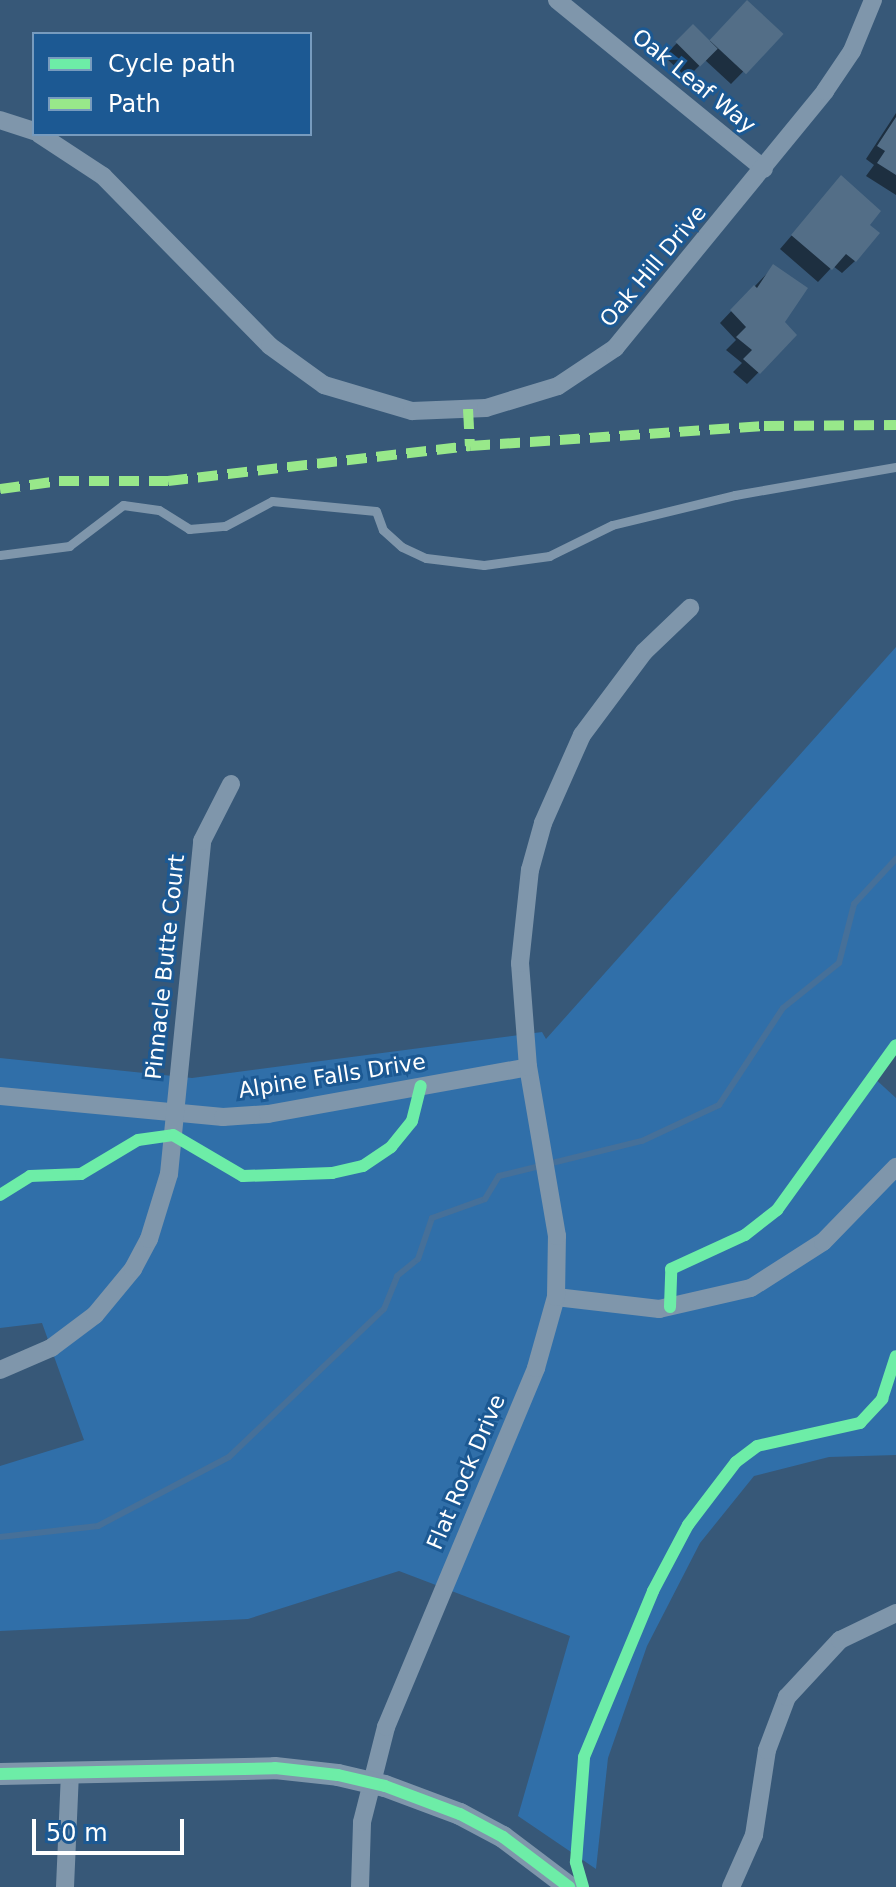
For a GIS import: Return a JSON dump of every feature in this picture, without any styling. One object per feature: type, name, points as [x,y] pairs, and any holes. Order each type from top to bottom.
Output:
[{"type":"street","name":"Oak Leaf Way","points":[[557,0],[764,169]]},
{"type":"street","name":"Oak Hill Drive","points":[[42,136],[103,176],[295,367],[351,396],[412,411],[486,408],[522,400],[589,368],[645,316],[764,169],[852,51],[873,0]]},
{"type":"street","name":"Oak Hill Drive","points":[[0,120],[32,131]]},
{"type":"street","name":"Flat Rock Drive","points":[[360,1887],[361,1832],[371,1782],[399,1691],[536,1368],[556,1297],[557,1236],[550,1180],[528,1067],[520,963],[523,917],[543,823],[576,747],[613,688],[690,608]]},
{"type":"street","name":"Pinnacle Butte Court","points":[[0,1370],[76,1332],[133,1269],[162,1203],[175,1113],[202,841],[231,784]]},
{"type":"street","name":"Alpine Falls Drive","points":[[0,1096],[175,1113],[268,1114],[528,1067]]},
{"type":"street","points":[[556,1297],[659,1309],[751,1288],[823,1242],[896,1167]]},
{"type":"street","points":[[731,1887],[754,1835],[767,1750],[787,1697],[832,1646],[896,1613]]},
{"type":"street","points":[[0,1774],[275,1768],[371,1782],[460,1814],[503,1837],[569,1887]]},
{"type":"street","points":[[65,1887],[70,1772]]},
{"type":"lane","points":[[0,555],[69,546],[123,505],[159,510],[189,529],[225,526],[272,501],[376,511],[383,530],[402,547],[426,558],[484,565],[549,556],[612,525],[735,495],[896,467]]},
{"type":"shaded area","points":[[896,647],[896,1055],[872,1076],[896,1098],[896,1455],[829,1457],[754,1476],[700,1543],[647,1646],[608,1758],[596,1869],[518,1816],[570,1636],[399,1571],[248,1619],[0,1631],[0,1466],[84,1440],[42,1323],[0,1328],[0,1058],[192,1078],[542,1032],[546,1039]]},
{"type":"building","points":[[747,0],[784,34],[746,74],[709,40]]},
{"type":"building","points":[[693,24],[718,49],[700,66],[675,42]]},
{"type":"building","points":[[896,117],[896,175],[877,163],[885,151],[877,146]]},
{"type":"building","points":[[841,175],[881,211],[870,225],[880,233],[856,262],[846,254],[832,270],[791,235]]},
{"type":"building","points":[[773,264],[808,288],[785,322],[797,335],[760,374],[743,359],[752,350],[736,337],[746,327],[730,310],[754,285],[757,288]]},
{"type":"waterway","points":[[0,1537],[98,1526],[229,1457],[384,1309],[397,1276],[418,1259],[432,1218],[485,1199],[499,1176],[642,1141],[719,1105],[783,1008],[839,963],[854,904],[896,859]]},
{"type":"marked path","points":[[468,409],[470,446]]},
{"type":"marked path","points":[[0,489],[59,481],[168,481],[470,446],[764,426],[896,425]]},
{"type":"cycle path","points":[[670,1307],[671,1269],[745,1235],[777,1210],[896,1045]]},
{"type":"cycle path","points":[[0,1195],[30,1176],[81,1174],[138,1140],[173,1135],[243,1176],[332,1173],[363,1166],[391,1147],[412,1121],[421,1086]]},
{"type":"cycle path","points":[[583,1887],[576,1862],[584,1757],[653,1591],[688,1525],[736,1462],[757,1446],[860,1423],[882,1399],[896,1356]]},
{"type":"cycle path","points":[[0,1774],[275,1768],[338,1775],[385,1786],[460,1814],[503,1837],[569,1887]]}]
